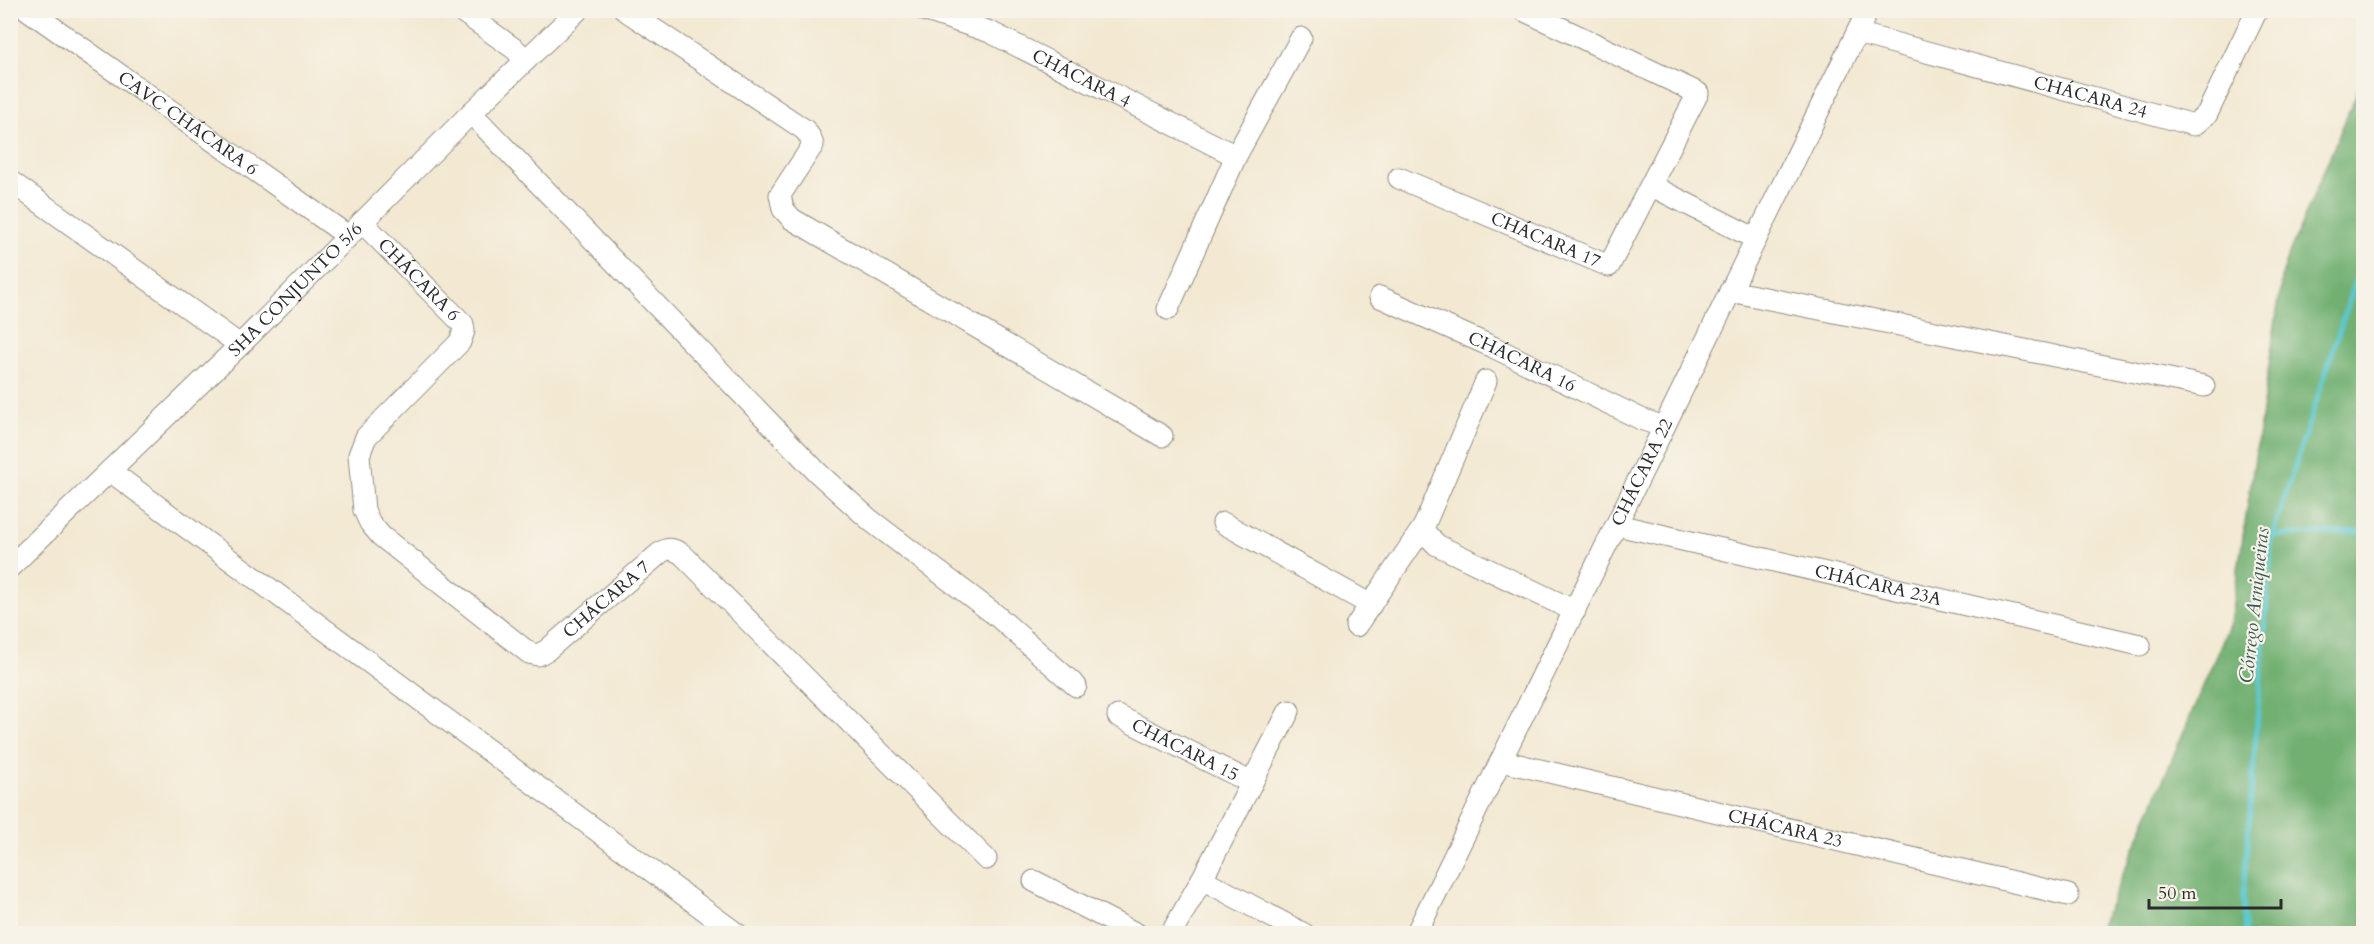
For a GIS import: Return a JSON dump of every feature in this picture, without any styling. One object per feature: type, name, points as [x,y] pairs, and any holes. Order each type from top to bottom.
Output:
[{"type":"street","name":"CAVC CHÁCARA 6","points":[[28,10],[355,229]]},
{"type":"street","points":[[460,10],[516,50],[525,61]]},
{"type":"street","name":"SHA CONJUNTO 5/6","points":[[10,567],[240,345],[471,113],[578,10]]},
{"type":"street","points":[[625,10],[805,130],[813,145],[780,195],[783,209],[792,219],[1162,436]]},
{"type":"street","name":"CHÁCARA 4","points":[[924,10],[990,32],[1236,156]]},
{"type":"street","name":"CHÁCARA 17","points":[[1399,178],[1609,266],[1698,93],[1523,10]]},
{"type":"street","name":"CHÁCARA 22","points":[[1416,933],[1868,10]]},
{"type":"street","name":"CHÁCARA 24","points":[[1857,33],[2194,126],[2207,114],[2257,10]]},
{"type":"street","points":[[1168,309],[1236,156],[1301,38]]},
{"type":"street","points":[[471,113],[818,473],[870,520],[997,615],[1076,686]]},
{"type":"street","points":[[10,181],[240,345]]},
{"type":"street","points":[[1652,186],[1756,239]]},
{"type":"street","name":"CHÁCARA 6","points":[[355,229],[463,324],[464,331],[460,342]]},
{"type":"street","points":[[1730,291],[2204,386]]},
{"type":"street","name":"CHÁCARA 16","points":[[1380,297],[1493,347],[1630,414],[1664,428]]},
{"type":"street","name":"CHÁCARA 7","points":[[460,342],[366,436],[362,445],[359,455],[364,510],[370,523],[381,536],[529,653],[538,655],[547,650],[660,553],[673,549],[682,554],[986,859]]},
{"type":"street","points":[[1356,626],[1424,526],[1486,381]]},
{"type":"street","points":[[110,471],[737,933]]},
{"type":"street","points":[[1223,523],[1371,605]]},
{"type":"street","name":"CHÁCARA 23A","points":[[1617,525],[2140,645]]},
{"type":"street","points":[[1424,526],[1425,533],[1437,545],[1575,611]]},
{"type":"street","name":"CHÁCARA 15","points":[[1171,933],[1202,879],[1289,711]]},
{"type":"street","name":"CHÁCARA 15","points":[[1118,716],[1252,783]]},
{"type":"street","name":"CHÁCARA 23","points":[[1502,761],[2068,895]]},
{"type":"street","points":[[1202,879],[1304,933]]},
{"type":"street","points":[[1034,881],[1137,933]]},
{"type":"green space","points":[[2363,78],[2363,933],[2098,933],[2230,623],[2284,266]]},
{"type":"waterway","name":"Córrego Arniqueiras","points":[[2245,934],[2243,897],[2272,536],[2364,256]]},
{"type":"waterway","points":[[2272,536],[2364,531]]}]
